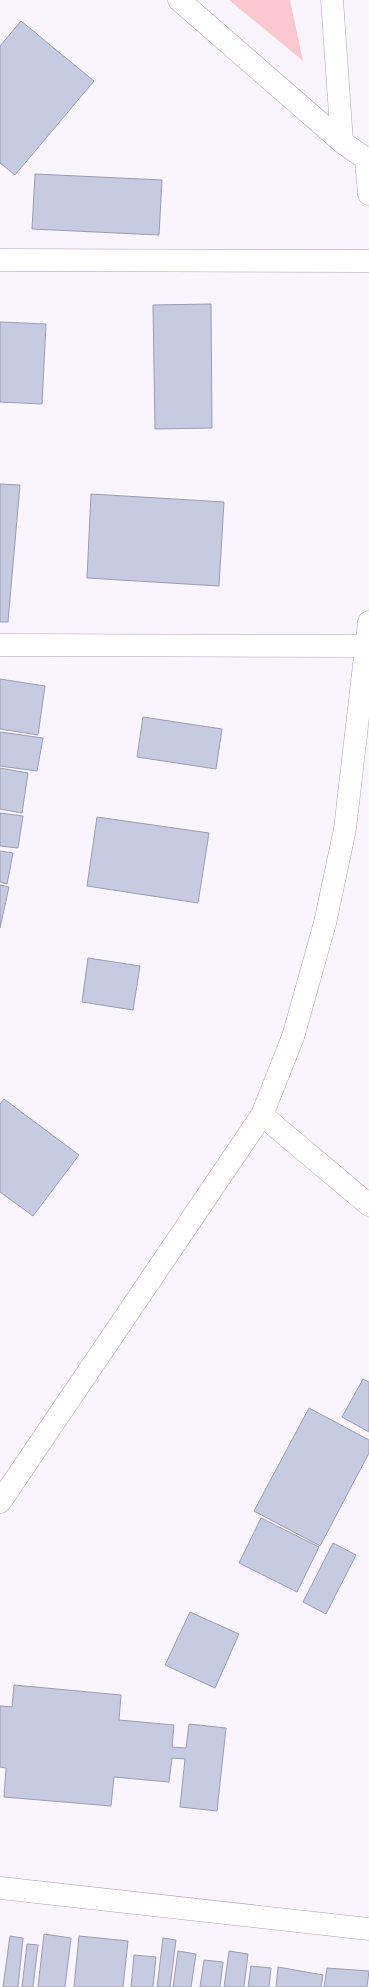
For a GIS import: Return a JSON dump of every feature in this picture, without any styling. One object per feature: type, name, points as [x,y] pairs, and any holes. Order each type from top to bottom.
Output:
[{"type":"street","points":[[179,0],[342,142],[368,161],[369,194]]},
{"type":"street","points":[[332,0],[342,142]]},
{"type":"street","points":[[0,260],[369,261]]},
{"type":"street","points":[[0,1502],[262,1114],[293,1037],[325,923],[346,829],[368,646],[369,622]]},
{"type":"street","points":[[0,644],[368,646]]},
{"type":"street","points":[[262,1114],[369,1205]]},
{"type":"street","points":[[0,1888],[369,1929]]},
{"type":"shaded area","points":[[229,0],[290,0],[303,61]]},
{"type":"building","points":[[21,21],[94,81],[15,175],[0,163],[0,46]]},
{"type":"building","points":[[35,174],[162,180],[159,235],[32,229]]},
{"type":"building","points":[[211,304],[212,428],[155,429],[153,305]]},
{"type":"building","points":[[0,322],[46,324],[42,404],[0,402]]},
{"type":"building","points":[[0,484],[20,485],[8,622],[0,622]]},
{"type":"building","points":[[91,494],[224,502],[219,586],[87,578]]},
{"type":"building","points":[[0,679],[45,686],[38,735],[0,729]]},
{"type":"building","points":[[143,717],[222,729],[216,769],[137,757]]},
{"type":"building","points":[[0,732],[43,738],[37,771],[0,766]]},
{"type":"building","points":[[0,768],[28,773],[22,813],[0,809]]},
{"type":"building","points":[[0,813],[23,816],[18,848],[0,846]]},
{"type":"building","points":[[97,817],[209,833],[198,903],[87,886]]},
{"type":"building","points":[[0,851],[13,853],[7,884],[0,882]]},
{"type":"building","points":[[0,885],[9,887],[0,928]]},
{"type":"building","points":[[88,958],[140,966],[133,1010],[82,1002]]},
{"type":"building","points":[[4,1099],[79,1155],[33,1216],[0,1192],[0,1104]]},
{"type":"building","points":[[363,1379],[369,1382],[369,1432],[342,1417]]},
{"type":"building","points":[[309,1408],[369,1440],[369,1453],[320,1546],[254,1511]]},
{"type":"building","points":[[261,1518],[319,1547],[297,1592],[239,1563]]},
{"type":"building","points":[[333,1543],[356,1555],[326,1614],[303,1602]]},
{"type":"building","points":[[190,1612],[239,1634],[215,1688],[165,1665]]},
{"type":"building","points":[[14,1685],[121,1695],[119,1720],[174,1725],[172,1747],[186,1748],[189,1724],[226,1728],[217,1811],[180,1807],[185,1759],[172,1758],[169,1782],[114,1777],[111,1806],[4,1797],[6,1768],[0,1767],[0,1706],[12,1707]]},
{"type":"building","points":[[44,1934],[71,1938],[65,1987],[38,1987]]},
{"type":"building","points":[[10,1936],[23,1938],[18,1987],[3,1987]]},
{"type":"building","points":[[79,1936],[128,1941],[123,1987],[74,1987]]},
{"type":"building","points":[[163,1938],[176,1940],[170,1987],[157,1987]]},
{"type":"building","points":[[27,1944],[38,1945],[33,1987],[22,1987]]},
{"type":"building","points":[[178,1951],[196,1954],[191,1987],[173,1987]]},
{"type":"building","points":[[229,1951],[248,1954],[244,1987],[224,1987]]},
{"type":"building","points":[[134,1955],[156,1957],[153,1987],[131,1987]]},
{"type":"building","points":[[204,1960],[223,1962],[220,1987],[200,1987]]},
{"type":"building","points":[[251,1966],[271,1968],[269,1987],[248,1987]]},
{"type":"building","points":[[278,1967],[323,1975],[321,1987],[276,1987]]},
{"type":"building","points":[[327,1968],[369,1971],[367,1987],[324,1987]]}]
